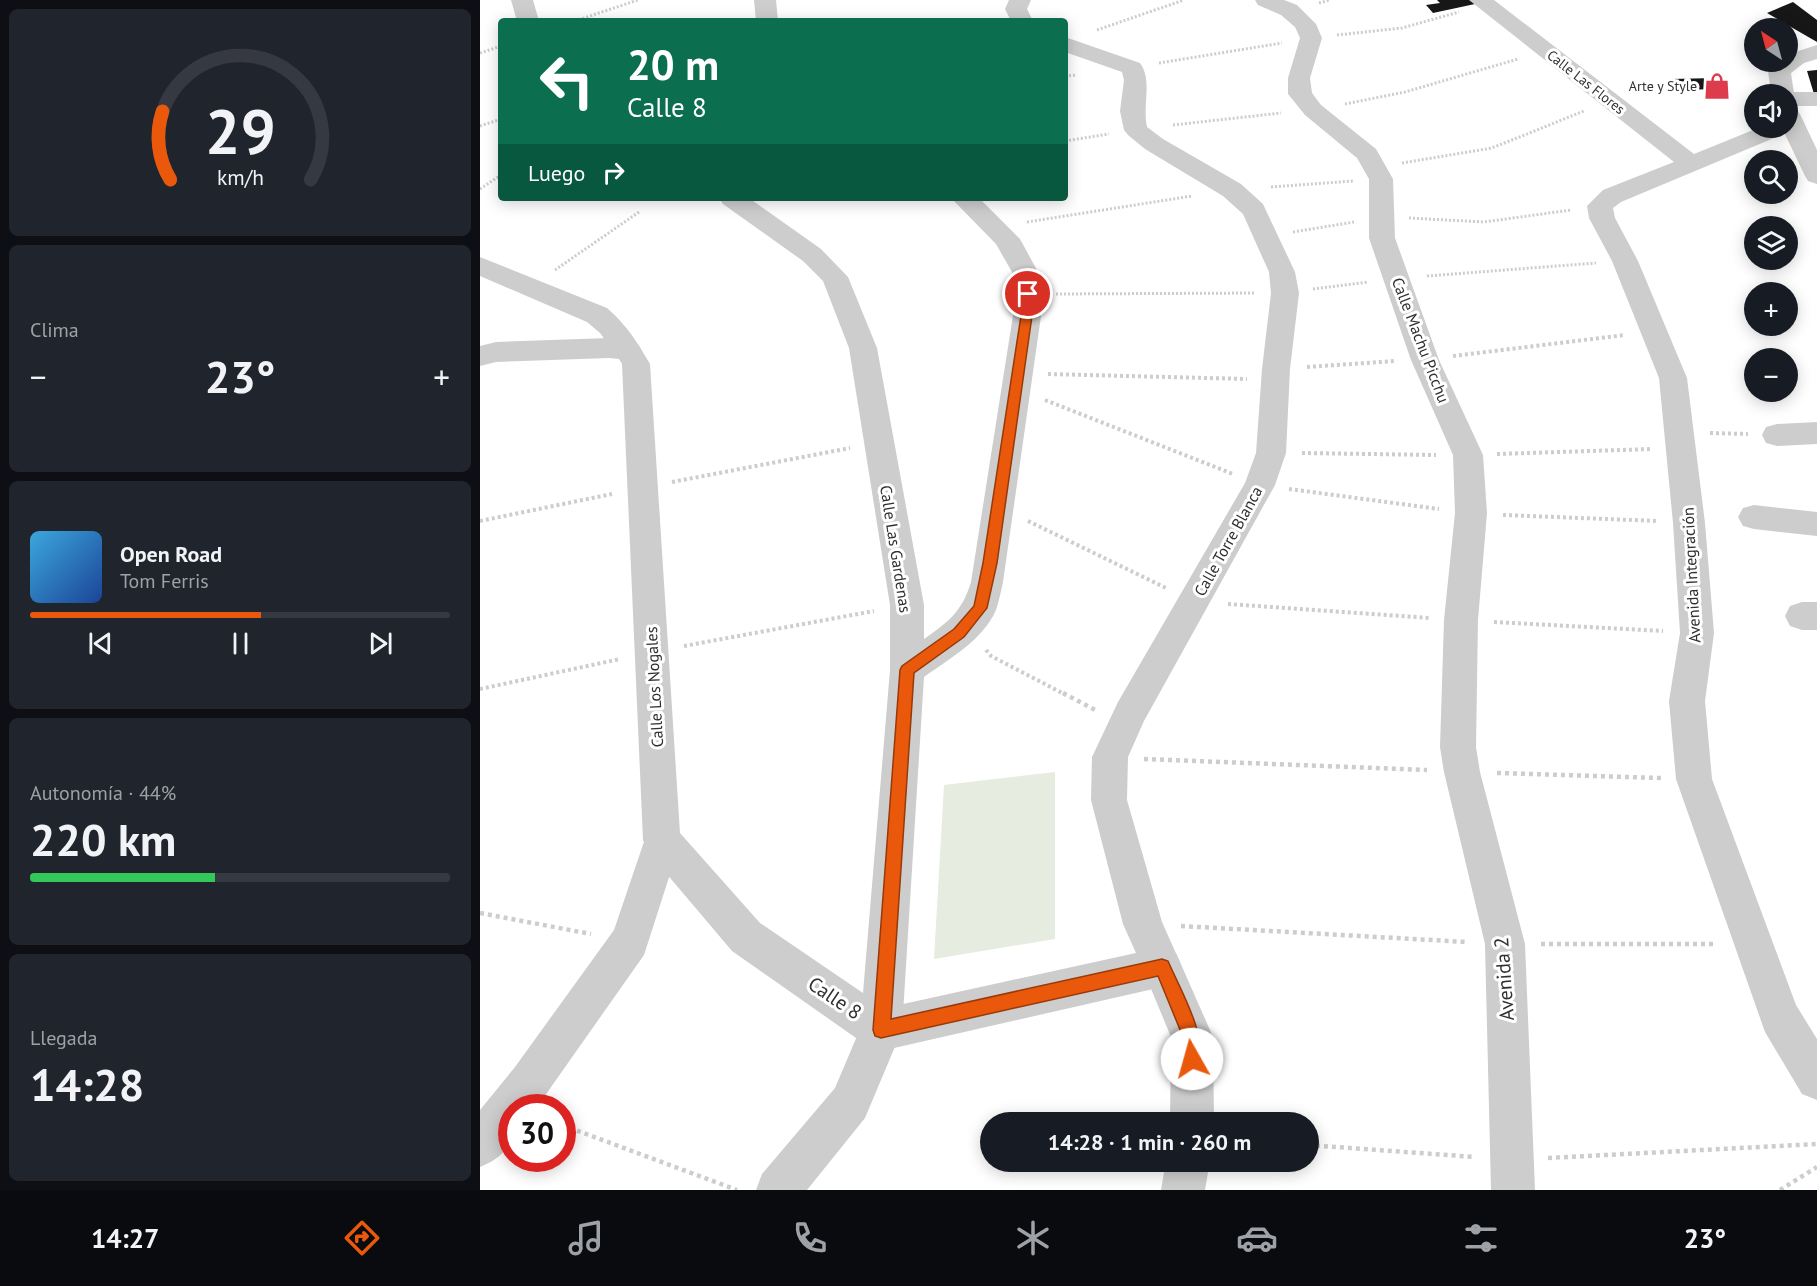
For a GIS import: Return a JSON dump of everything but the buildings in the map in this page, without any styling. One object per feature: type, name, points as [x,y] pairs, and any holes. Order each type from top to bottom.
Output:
[{"type":"street","points":[[522,0],[527,18]]},
{"type":"street","points":[[765,0],[767,18]]},
{"type":"street","points":[[1020,0],[1016,9],[1020,18]]},
{"type":"street","points":[[1266,0],[1289,10],[1305,24],[1311,38],[1299,78],[1300,94],[1313,110],[1367,154],[1377,173]]},
{"type":"street","name":"Calle Las Flores","points":[[1483,2],[1692,165]]},
{"type":"street","points":[[1076,39],[1132,68],[1136,80],[1132,111],[1136,130]]},
{"type":"street","points":[[1781,84],[1779,71],[1788,62],[1817,52]]},
{"type":"street","points":[[1798,110],[1817,99]]},
{"type":"street","name":"Calle Torre Blanca","points":[[1136,130],[1155,144],[1232,190],[1254,210],[1282,272],[1285,293],[1276,374],[1271,453],[1260,485],[1125,725],[1110,758],[1109,800],[1143,924],[1192,1037],[1192,1112]]},
{"type":"street","points":[[1600,206],[1612,196],[1692,165],[1745,138]]},
{"type":"street","points":[[1797,138],[1816,172]]},
{"type":"street","name":"Calle Machu Picchu","points":[[1377,173],[1382,238],[1425,360],[1468,455],[1471,513],[1461,620],[1458,747],[1462,772]]},
{"type":"street","name":"Calle Las Gardenas","points":[[736,201],[812,255],[835,276],[863,348],[907,605],[907,670],[881,1030],[850,1103],[778,1190]]},
{"type":"street","points":[[907,670],[964,627],[980,608],[987,582],[1028,309],[1025,272],[1007,239],[967,201]]},
{"type":"street","name":"Avenida Integración","points":[[1600,206],[1602,218],[1626,261],[1673,378],[1689,523],[1697,633],[1688,701],[1694,779],[1780,1017],[1817,1079]]},
{"type":"street","name":"Calle Los Nogales","points":[[480,266],[597,315],[610,326],[636,364],[662,840],[630,941],[530,1082],[480,1145]]},
{"type":"street","points":[[480,356],[496,352],[609,348],[628,351]]},
{"type":"street","points":[[1777,435],[1817,433]]},
{"type":"street","points":[[1754,518],[1817,524]]},
{"type":"street","name":"Avenida 2","points":[[1462,772],[1505,944],[1513,1175]]},
{"type":"street","name":"Calle 8","points":[[662,840],[746,937],[881,1030]]},
{"type":"street","points":[[881,1030],[1162,967]]},
{"type":"street","points":[[1183,1190],[1186,1172]]},
{"type":"path","points":[[584,18],[638,0]]},
{"type":"path","points":[[1076,39],[1184,0]]},
{"type":"path","points":[[1068,76],[1132,68],[1311,38],[1402,28],[1483,2]]},
{"type":"path","points":[[480,53],[498,47]]},
{"type":"path","points":[[1068,141],[1136,130],[1313,110],[1405,93],[1545,51]]},
{"type":"path","points":[[994,227],[1232,190],[1377,173],[1492,148],[1610,101]]},
{"type":"path","points":[[480,126],[498,120]]},
{"type":"path","points":[[480,189],[498,177]]},
{"type":"path","points":[[1266,237],[1381,217],[1484,222],[1600,206]]},
{"type":"path","points":[[530,288],[639,212]]},
{"type":"path","points":[[1028,294],[1285,293],[1396,278],[1626,261]]},
{"type":"path","points":[[1017,381],[1276,374],[1425,360],[1654,332]]},
{"type":"path","points":[[1017,381],[1260,485]]},
{"type":"path","points":[[1679,432],[1777,435]]},
{"type":"path","points":[[480,521],[879,443]]},
{"type":"path","points":[[999,507],[1194,602],[1697,633]]},
{"type":"path","points":[[480,689],[652,652],[907,605]]},
{"type":"path","points":[[964,627],[992,656],[1125,725]]},
{"type":"path","points":[[1110,758],[1694,779]]},
{"type":"path","points":[[480,913],[630,941]]},
{"type":"path","points":[[1143,924],[1505,944],[1753,944]]},
{"type":"path","points":[[576,1130],[737,1190]]},
{"type":"path","points":[[1319,1147],[1513,1175],[1817,1144]]},
{"type":"path","points":[[1780,1190],[1817,1167]]},
{"type":"shaded area","points":[[1055,772],[1055,939],[934,959],[944,785]]},
{"type":"place","name":"Arte y Style","points":[[1717,86]]},
{"type":"route","points":[[1028,294],[1028,309],[990,563],[980,608],[959,633],[907,670],[881,1030],[1162,967],[1192,1037],[1192,1059]]}]
